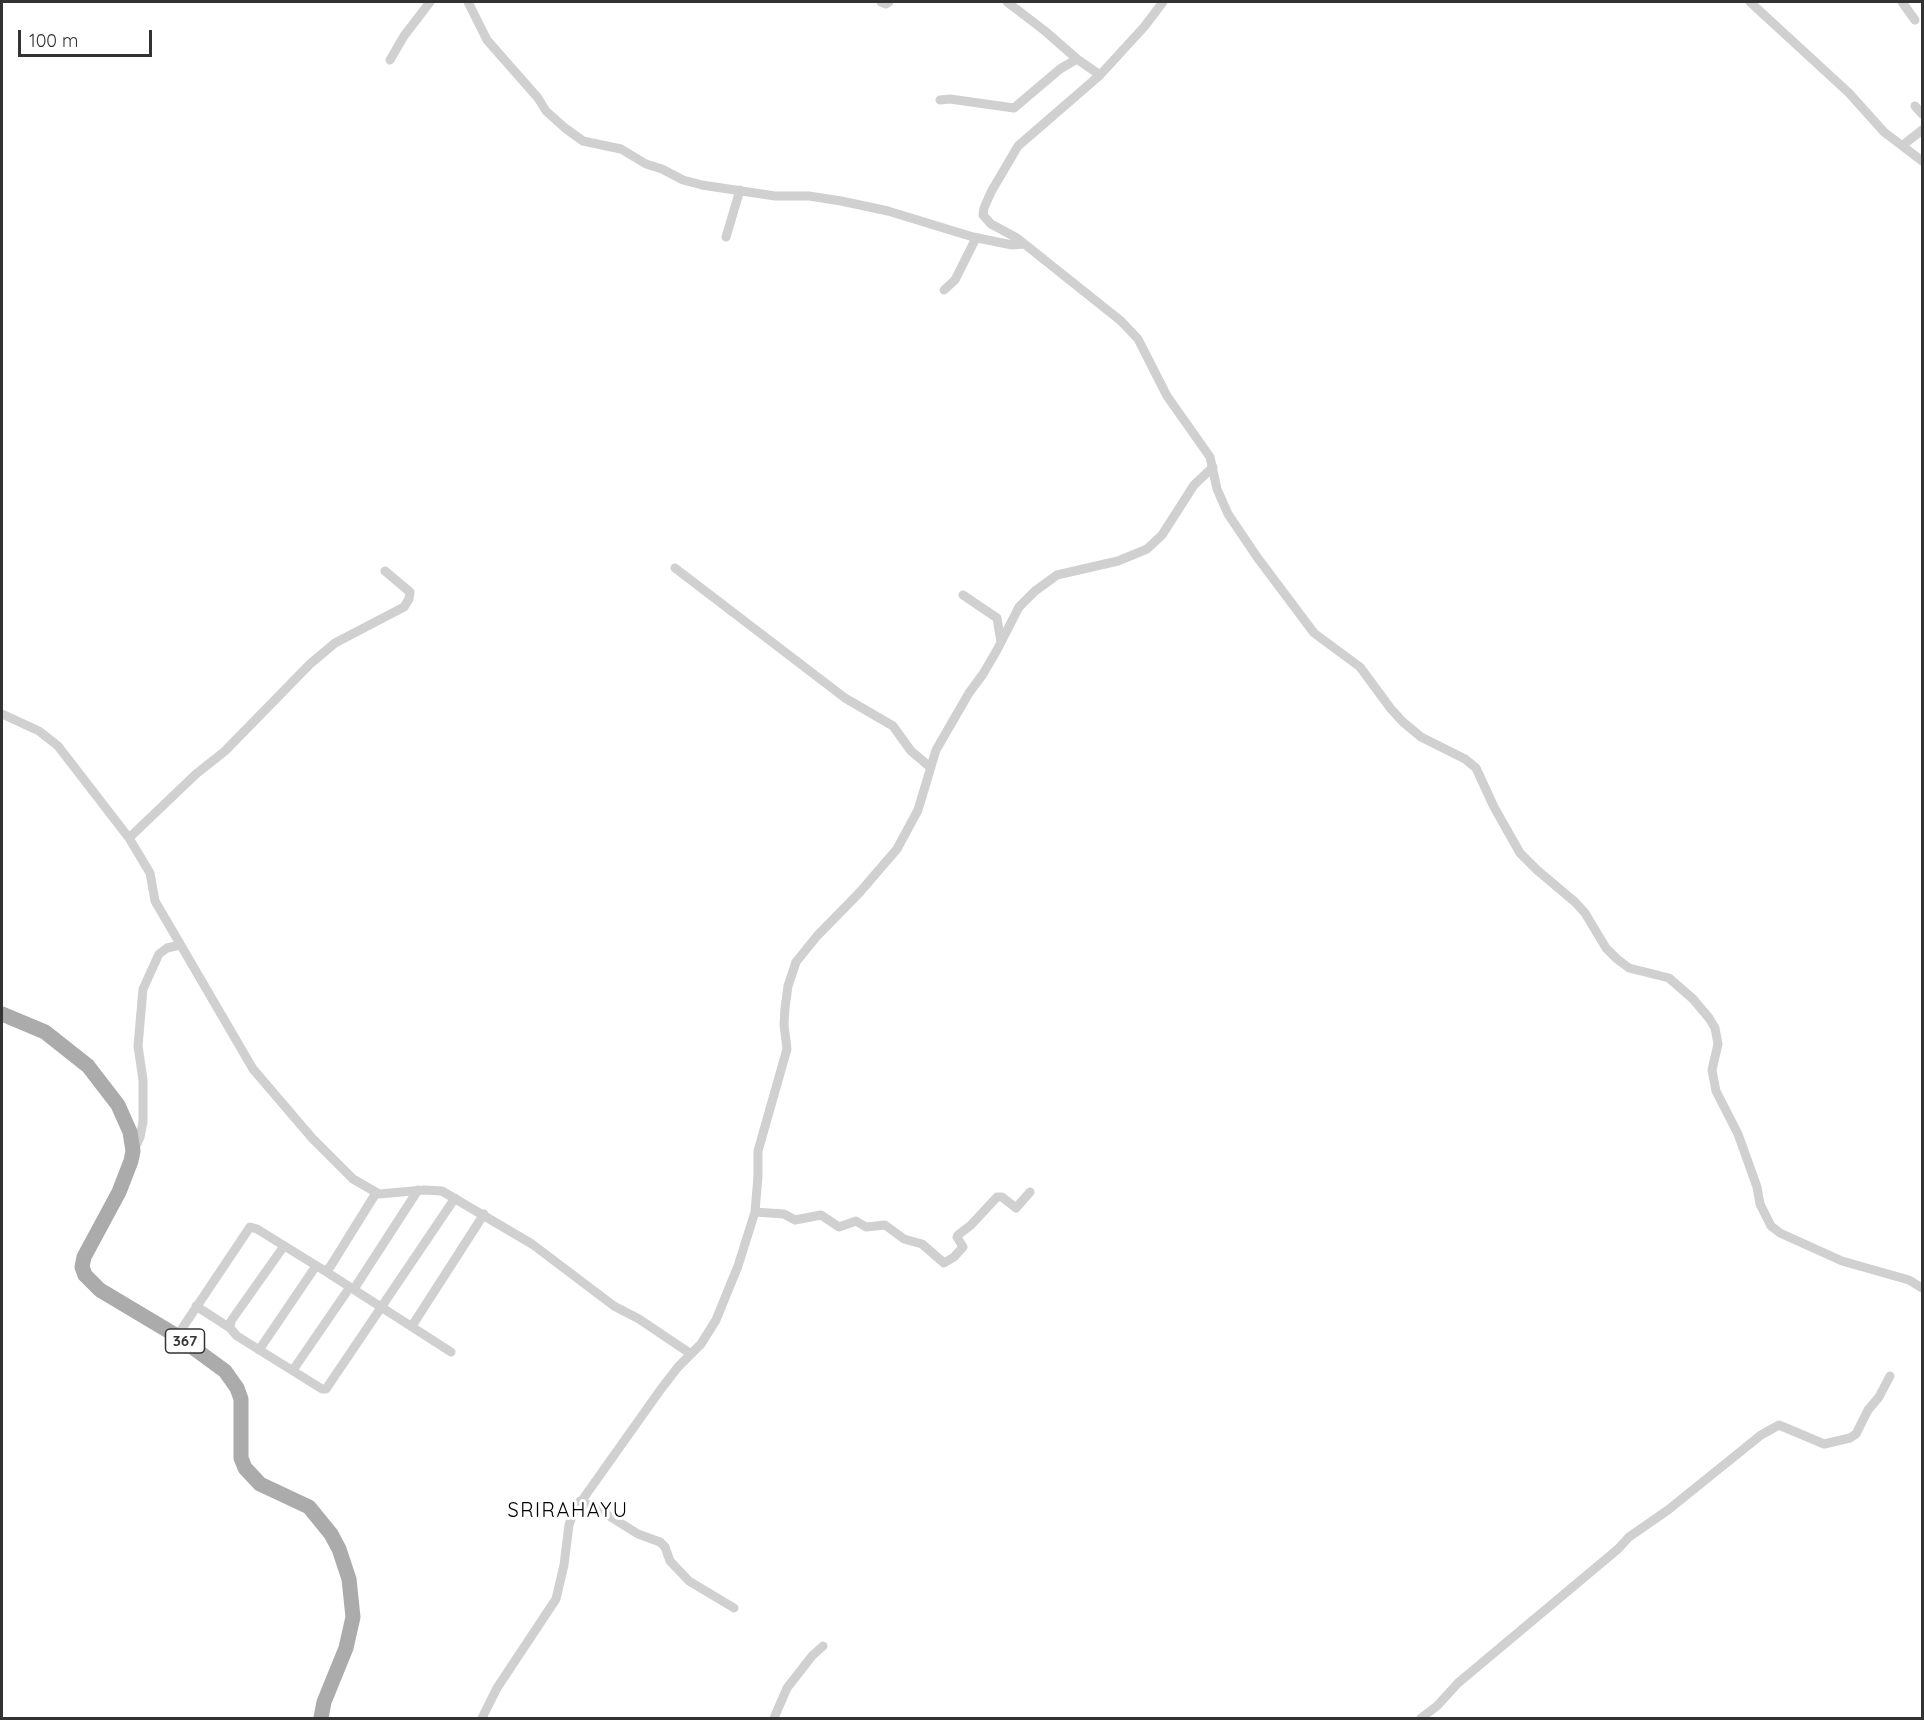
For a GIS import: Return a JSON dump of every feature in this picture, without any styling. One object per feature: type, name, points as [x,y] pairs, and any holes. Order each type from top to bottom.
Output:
[{"type":"main road","points":[[2,1014],[45,1032],[88,1066],[103,1083],[123,1114],[130,1132],[133,1151]]},
{"type":"main road","name":"367","points":[[133,1151],[119,1192],[84,1257],[82,1267],[85,1275],[100,1290],[177,1336],[225,1371],[237,1388],[242,1410],[241,1458],[248,1472],[260,1484],[309,1507],[331,1534],[339,1549],[349,1579],[353,1617],[346,1648],[324,1702],[321,1719]]},
{"type":"street","points":[[390,60],[404,36],[430,2]]},
{"type":"street","points":[[468,2],[487,40],[538,98],[546,111],[583,141],[621,149],[646,164],[683,180],[702,185],[775,196],[809,196],[842,201],[888,211],[976,238],[1012,245],[1024,244]]},
{"type":"street","points":[[881,2],[886,4],[889,2]]},
{"type":"street","points":[[1007,2],[1100,75]]},
{"type":"street","points":[[1163,2],[1144,27],[1100,75],[1018,147],[991,192],[983,215],[991,224],[1024,244],[1121,321],[1138,339],[1160,384],[1179,414],[1201,442],[1213,467],[1217,489],[1228,514],[1314,633],[1360,667],[1390,709],[1403,722],[1422,737],[1465,759],[1476,768],[1508,834],[1520,853],[1575,902],[1585,913],[1606,948],[1617,959],[1629,968],[1669,978],[1693,999],[1713,1023],[1718,1044],[1712,1070],[1716,1091],[1738,1134],[1757,1187],[1760,1204],[1772,1226],[1780,1233],[1842,1261],[1909,1280],[1923,1288]]},
{"type":"street","points":[[1750,2],[1849,93],[1884,132],[1923,161]]},
{"type":"street","points":[[1902,2],[1915,20]]},
{"type":"street","points":[[940,100],[1014,108],[1060,69],[1077,59]]},
{"type":"street","points":[[1915,106],[1923,114]]},
{"type":"street","points":[[1903,145],[1923,130]]},
{"type":"street","points":[[726,237],[740,190]]},
{"type":"street","points":[[944,290],[955,279],[976,238]]},
{"type":"street","points":[[482,1719],[497,1688],[556,1599],[564,1565],[569,1525],[580,1501],[661,1389],[701,1344],[716,1320],[738,1266],[755,1212],[758,1151],[787,1049],[784,1025],[785,1008],[796,962],[816,936],[860,892],[897,849],[918,810],[936,750],[969,693],[983,674],[1019,607],[1050,578],[1118,561],[1147,549],[1162,535],[1194,485],[1213,467]]},
{"type":"street","points":[[675,567],[845,698],[893,726],[910,751],[930,767]]},
{"type":"street","points":[[129,838],[196,774],[225,751],[310,664],[335,643],[404,607],[410,592],[385,571]]},
{"type":"street","points":[[963,595],[998,618],[1001,642]]},
{"type":"street","points":[[2,714],[39,731],[58,746],[129,838],[150,873],[155,901],[253,1069],[312,1138],[353,1179],[379,1194],[418,1190],[442,1191],[532,1244],[614,1306],[639,1319],[691,1354]]},
{"type":"street","points":[[133,1151],[140,1137],[143,1122],[143,1080],[138,1046],[143,989],[159,954],[167,948],[180,945]]},
{"type":"street","points":[[293,1370],[418,1190]]},
{"type":"street","points":[[755,1212],[784,1214],[795,1220],[821,1215],[839,1227],[856,1221],[866,1227],[885,1225],[904,1239],[922,1244],[944,1263],[954,1257],[963,1247],[957,1237],[958,1234],[971,1225],[997,1197],[1002,1197],[1016,1208],[1030,1192]]},
{"type":"street","points":[[325,1271],[330,1268],[376,1193]]},
{"type":"street","points":[[196,1306],[259,1350],[322,1389],[328,1388],[455,1198]]},
{"type":"street","points":[[412,1326],[484,1214]]},
{"type":"street","points":[[177,1336],[250,1227],[257,1228],[451,1352]]},
{"type":"street","points":[[230,1328],[231,1321],[284,1246]]},
{"type":"street","points":[[259,1350],[316,1266]]},
{"type":"street","points":[[1421,1719],[1437,1706],[1458,1683],[1618,1549],[1629,1536],[1668,1510],[1761,1435],[1779,1425],[1824,1444],[1850,1438],[1856,1434],[1869,1408],[1879,1397],[1890,1376]]},
{"type":"street","points":[[580,1501],[598,1509],[638,1534],[660,1542],[675,1566],[689,1581],[734,1608]]},
{"type":"street","points":[[774,1719],[790,1684],[823,1646]]},
{"type":"district","name":"SRIRAHAYU","points":[[568,1511]]}]
